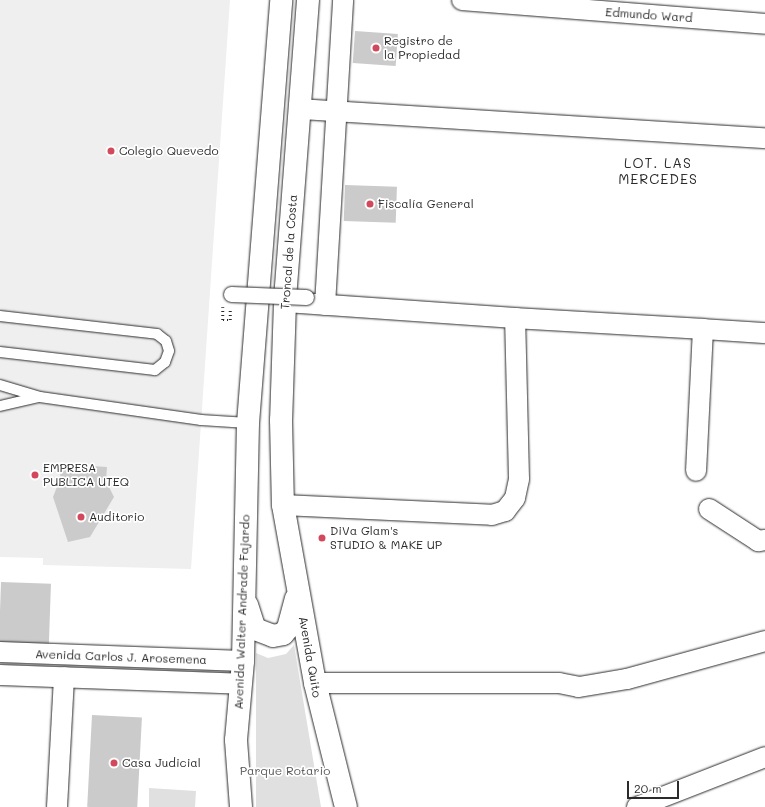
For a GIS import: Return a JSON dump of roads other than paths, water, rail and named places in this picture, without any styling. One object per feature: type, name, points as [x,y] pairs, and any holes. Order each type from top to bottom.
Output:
[{"type":"highway","points":[[248,423],[281,0]]},
{"type":"highway","name":"Troncal de la Costa","points":[[283,505],[280,420],[295,300],[300,109],[308,0]]},
{"type":"highway","name":"Avenida Walter Andrade Fajardo","points":[[241,807],[236,740],[242,661],[248,423]]},
{"type":"highway","name":"Avenida Quito","points":[[283,505],[315,684],[325,730],[346,807]]},
{"type":"highway","points":[[244,588],[255,629],[273,636],[283,634],[292,622],[298,585]]},
{"type":"highway","points":[[325,730],[333,807]]},
{"type":"street","points":[[325,305],[343,0]]},
{"type":"street","name":"Edmundo Ward","points":[[462,0],[765,24]]},
{"type":"street","points":[[300,109],[765,138]]},
{"type":"street","points":[[231,294],[295,300],[325,305],[765,333]]},
{"type":"street","points":[[283,505],[492,515],[505,511],[515,498],[519,479],[516,318]]},
{"type":"street","points":[[696,472],[703,329]]},
{"type":"street","points":[[709,509],[758,541],[765,540]]},
{"type":"street","points":[[315,684],[559,683],[579,688],[627,679],[765,641]]},
{"type":"street","name":"Avenida Carlos J. Arosemena","points":[[0,652],[242,661]]},
{"type":"street","name":"Avenida Carlos J. Arosemena","points":[[0,675],[241,684]]},
{"type":"street","points":[[57,807],[64,677]]},
{"type":"street","points":[[637,807],[765,757]]},
{"type":"lane","points":[[0,316],[157,334],[166,341],[169,351],[165,362],[155,370],[0,352]]},
{"type":"lane","points":[[0,385],[40,397],[201,420],[248,423]]},
{"type":"lane","points":[[0,406],[40,397]]},
{"type":"place","name":"Registro de la Propiedad","points":[[376,48]]},
{"type":"place","name":"Colegio Quevedo","points":[[111,151]]},
{"type":"place","name":"Fiscalía General","points":[[370,204]]},
{"type":"place","name":"EMPRESA PUBLICA UTEQ","points":[[35,475]]},
{"type":"place","name":"Auditorio","points":[[81,517]]},
{"type":"place","name":"DiVa Glam's STUDIO & MAKE UP","points":[[322,538]]},
{"type":"place","name":"Casa Judicial","points":[[114,763]]},
{"type":"district","name":"LOT. LAS MERCEDES","points":[[658,172]]},
{"type":"park label","name":"Parque Rotario","points":[[285,771]]}]
